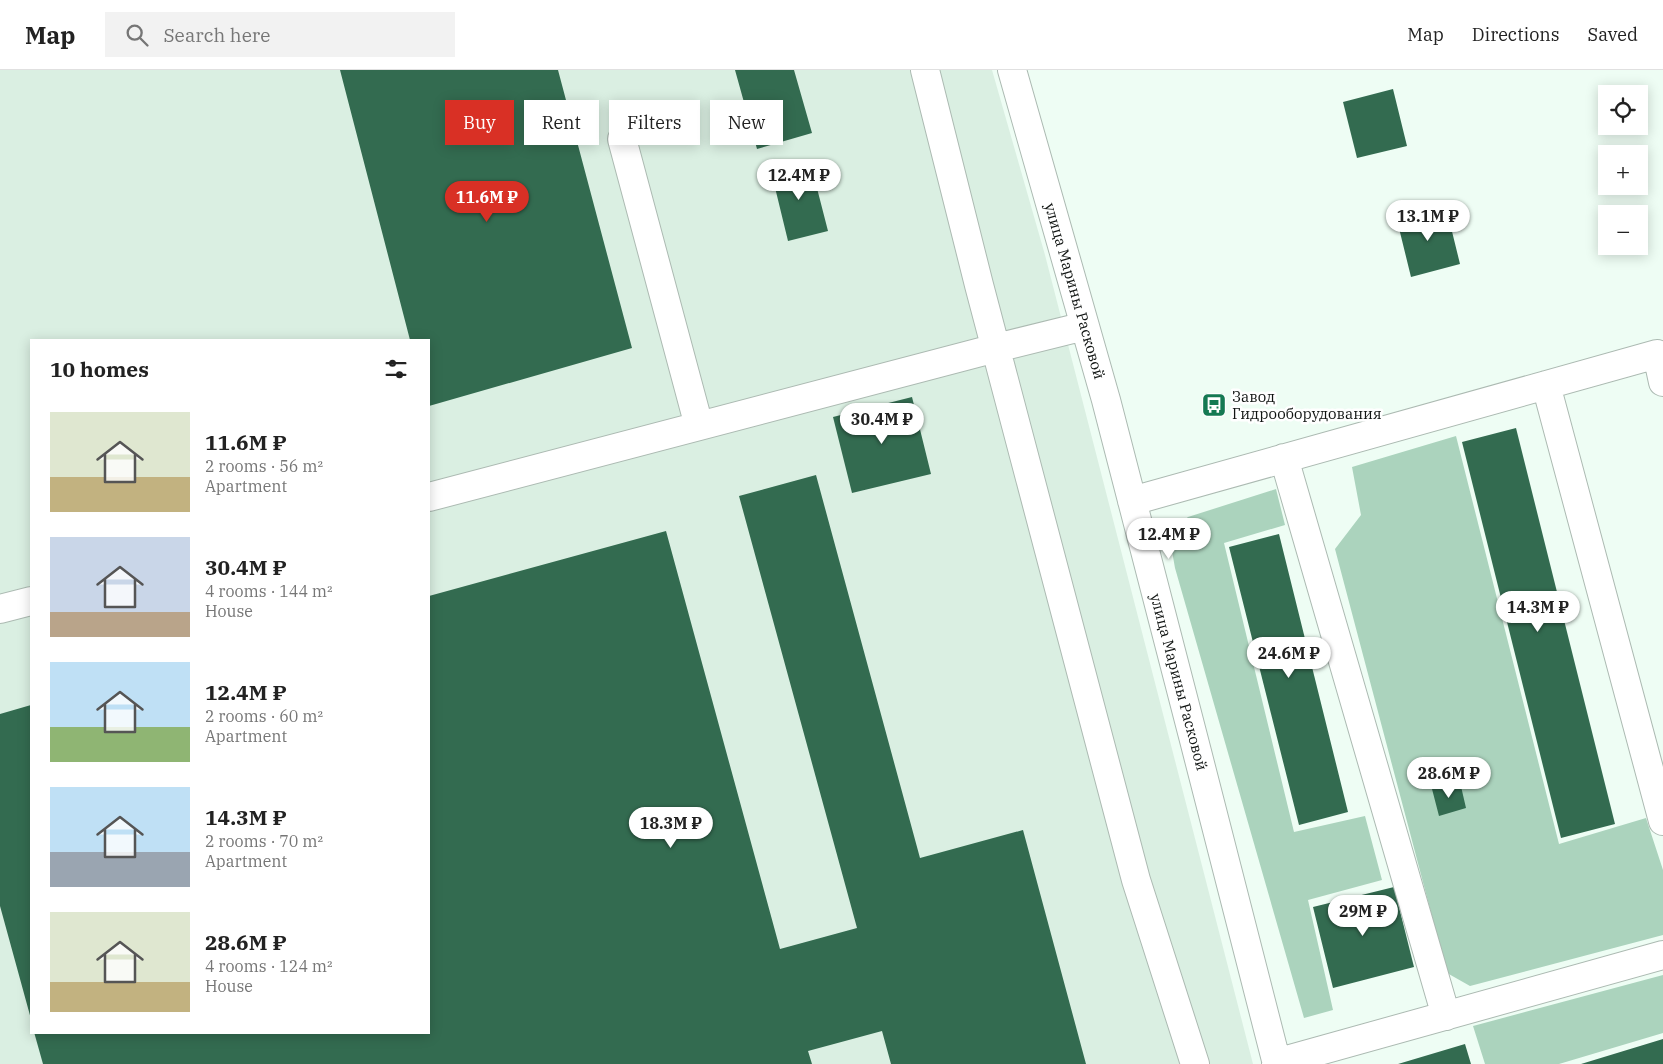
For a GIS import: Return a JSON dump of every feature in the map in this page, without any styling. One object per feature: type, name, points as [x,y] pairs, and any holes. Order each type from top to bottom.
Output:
[{"type":"street","points":[[925,70],[1136,880],[1194,1064]]},
{"type":"street","name":"улица Марины Расковой","points":[[1012,70],[1085,326],[1132,501],[1276,1063]]},
{"type":"street","points":[[624,145],[700,426]]},
{"type":"street","points":[[430,497],[1085,326]]},
{"type":"street","points":[[1132,501],[1660,353],[1663,382]]},
{"type":"street","points":[[1546,385],[1663,821]]},
{"type":"street","points":[[1284,458],[1446,1016]]},
{"type":"street","points":[[0,610],[30,601]]},
{"type":"street","points":[[1276,1063],[1663,955]]},
{"type":"shaded area","points":[[0,70],[992,70],[1045,255],[1253,1064],[0,1064]]},
{"type":"green space","points":[[1456,436],[1559,844],[1646,818],[1663,870],[1663,935],[1470,986],[1447,973],[1335,549],[1361,515],[1352,467]]},
{"type":"green space","points":[[1276,489],[1285,525],[1224,543],[1294,832],[1365,816],[1382,880],[1308,900],[1333,1010],[1304,1018],[1175,568],[1170,540],[1181,523],[1188,517]]},
{"type":"green space","points":[[1663,975],[1663,1033],[1559,1064],[1485,1064],[1473,1026]]},
{"type":"building","points":[[340,70],[558,70],[566,100],[524,100],[524,145],[578,145],[632,348],[430,406],[430,339],[410,339]]},
{"type":"building","points":[[735,70],[794,70],[812,133],[783,141],[783,100],[743,100]]},
{"type":"building","points":[[1393,89],[1407,146],[1357,158],[1343,102]]},
{"type":"building","points":[[756,145],[771,145],[757,149]]},
{"type":"building","points":[[810,161],[828,231],[788,241],[771,171]]},
{"type":"building","points":[[1446,207],[1460,264],[1411,277],[1397,220]]},
{"type":"building","points":[[912,397],[931,474],[852,493],[833,417]]},
{"type":"building","points":[[1516,428],[1615,824],[1561,838],[1462,442]]},
{"type":"building","points":[[816,475],[920,858],[1023,830],[1086,1064],[891,1064],[882,1031],[808,1051],[812,1064],[43,1064],[35,1034],[430,1034],[430,596],[666,531],[780,949],[857,928],[739,496]]},
{"type":"building","points":[[1279,534],[1348,812],[1299,825],[1229,547]]},
{"type":"building","points":[[30,705],[30,1015],[0,906],[0,714]]},
{"type":"building","points":[[1460,782],[1466,808],[1439,816],[1432,789]]},
{"type":"building","points":[[1394,887],[1414,967],[1333,988],[1313,907]]},
{"type":"building","points":[[1663,1039],[1663,1064],[1581,1064]]},
{"type":"building","points":[[1465,1044],[1471,1064],[1398,1064]]},
{"type":"place","name":"Завод Гидрооборудования","points":[[1214,405]]}]
